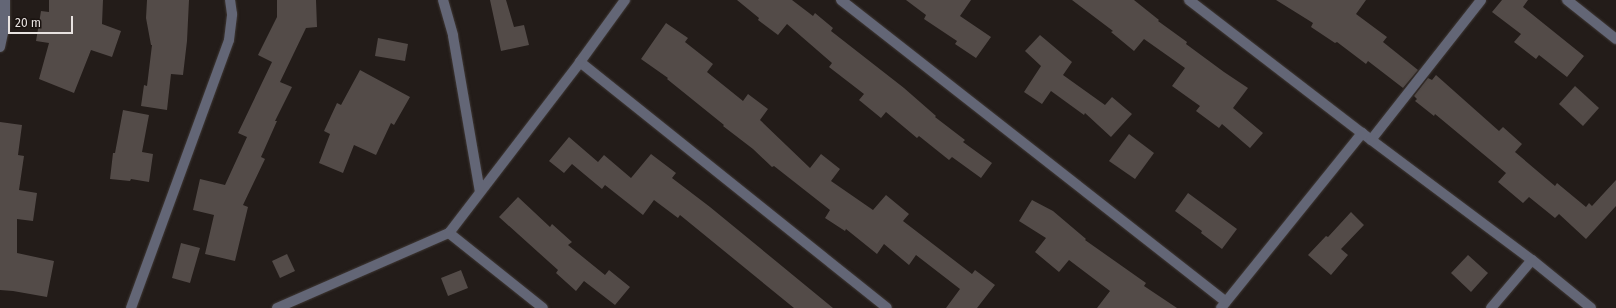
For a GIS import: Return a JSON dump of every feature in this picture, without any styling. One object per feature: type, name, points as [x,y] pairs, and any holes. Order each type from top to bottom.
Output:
[{"type":"street","points":[[0,47],[5,24],[4,0]]},
{"type":"street","points":[[131,308],[229,40],[232,14],[230,0]]},
{"type":"street","points":[[443,0],[453,36],[480,192]]},
{"type":"street","points":[[277,308],[449,233],[580,62],[625,0]]},
{"type":"street","points":[[841,0],[1224,305],[1362,133]]},
{"type":"street","points":[[1189,0],[1371,140],[1532,260],[1591,308]]},
{"type":"street","points":[[1371,140],[1481,0]]},
{"type":"street","points":[[1568,0],[1616,38]]},
{"type":"street","points":[[580,62],[887,308]]},
{"type":"street","points":[[449,233],[543,308]]},
{"type":"street","points":[[1491,308],[1532,260]]},
{"type":"building","points":[[49,0],[103,0],[102,24],[121,31],[112,57],[91,50],[74,93],[39,79],[49,43],[36,41],[41,11],[49,12]]},
{"type":"building","points":[[147,0],[189,0],[187,41],[183,75],[171,74],[167,110],[141,106],[144,85],[147,86],[152,45],[146,18]]},
{"type":"building","points":[[277,0],[316,0],[317,27],[306,28],[280,82],[292,87],[275,121],[277,121],[261,157],[265,159],[243,205],[248,207],[235,261],[205,254],[214,215],[193,210],[200,179],[225,185],[247,137],[238,133],[272,62],[258,55],[277,17]]},
{"type":"building","points":[[490,0],[506,0],[514,27],[524,25],[529,45],[501,51]]},
{"type":"building","points":[[737,0],[792,0],[813,16],[815,13],[833,28],[831,31],[904,88],[936,116],[935,117],[965,140],[963,142],[992,163],[981,178],[952,157],[949,160],[919,136],[917,138],[886,112],[881,118],[859,100],[864,94],[829,67],[832,63],[787,24],[778,35],[758,20],[759,18]]},
{"type":"building","points":[[906,0],[971,0],[960,16],[991,37],[976,58],[955,44],[957,41],[924,19],[926,15]]},
{"type":"building","points":[[1072,0],[1134,0],[1159,20],[1158,21],[1187,42],[1186,44],[1248,88],[1233,108],[1263,133],[1250,148],[1222,124],[1219,128],[1196,111],[1200,106],[1172,86],[1185,68],[1144,39],[1134,51],[1111,32],[1113,31]]},
{"type":"building","points":[[1276,0],[1366,0],[1356,14],[1387,37],[1383,42],[1418,70],[1403,88],[1368,61],[1366,64],[1337,42],[1335,43],[1311,27],[1313,23]]},
{"type":"building","points":[[1502,0],[1528,0],[1523,7],[1584,56],[1567,77],[1539,55],[1536,59],[1514,42],[1521,34],[1492,12]]},
{"type":"building","points":[[666,23],[688,38],[685,42],[713,64],[707,72],[743,101],[748,94],[768,109],[760,120],[810,168],[821,154],[840,169],[831,181],[873,210],[886,195],[909,214],[903,221],[972,274],[975,270],[995,285],[977,308],[946,308],[960,289],[916,255],[909,265],[884,244],[877,254],[846,229],[845,231],[825,218],[830,210],[774,166],[772,167],[753,149],[667,79],[668,78],[641,59]]},
{"type":"building","points":[[1040,35],[1072,62],[1063,75],[1105,105],[1112,97],[1132,114],[1111,137],[1085,113],[1084,115],[1051,91],[1042,104],[1024,92],[1041,66],[1025,51]]},
{"type":"building","points":[[378,38],[408,44],[405,61],[375,56]]},
{"type":"building","points":[[360,70],[410,97],[394,125],[391,123],[376,155],[354,145],[343,173],[319,163],[330,134],[324,131],[337,103],[341,105]]},
{"type":"building","points":[[1436,75],[1499,131],[1503,127],[1522,144],[1515,152],[1555,186],[1557,183],[1586,207],[1589,203],[1592,206],[1616,180],[1616,206],[1586,239],[1559,214],[1555,218],[1529,197],[1523,203],[1498,182],[1506,173],[1435,114],[1434,116],[1415,101],[1417,99],[1414,96],[1428,78],[1432,80]]},
{"type":"building","points":[[1575,86],[1599,108],[1583,126],[1559,104]]},
{"type":"building","points":[[123,110],[149,115],[142,152],[153,154],[149,182],[131,179],[130,181],[110,179],[113,153],[115,153]]},
{"type":"building","points":[[0,122],[22,125],[18,155],[24,156],[19,190],[37,193],[33,221],[17,219],[17,253],[54,261],[47,297],[0,290]]},
{"type":"building","points":[[1129,134],[1154,153],[1135,179],[1109,161]]},
{"type":"building","points":[[569,137],[598,162],[604,155],[631,178],[651,154],[676,173],[672,178],[710,207],[833,308],[794,308],[680,215],[678,218],[654,200],[643,215],[605,185],[602,189],[572,164],[564,173],[549,161]]},
{"type":"building","points":[[1188,193],[1237,229],[1222,249],[1201,233],[1202,231],[1175,211]]},
{"type":"building","points":[[518,197],[550,227],[552,224],[572,242],[568,245],[605,275],[609,270],[630,287],[615,305],[584,281],[576,291],[556,273],[558,270],[499,217]]},
{"type":"building","points":[[1032,200],[1053,211],[1086,239],[1085,240],[1146,283],[1144,286],[1177,308],[1097,308],[1110,291],[1069,260],[1059,272],[1035,252],[1046,238],[1019,221]]},
{"type":"building","points":[[1351,212],[1364,225],[1341,249],[1348,255],[1331,275],[1308,255],[1326,236],[1328,237]]},
{"type":"building","points":[[181,243],[200,248],[190,283],[172,278]]},
{"type":"building","points":[[287,254],[295,271],[280,278],[272,261]]},
{"type":"building","points":[[1468,255],[1488,273],[1471,292],[1451,273]]},
{"type":"building","points":[[461,270],[468,288],[448,296],[441,278]]}]
